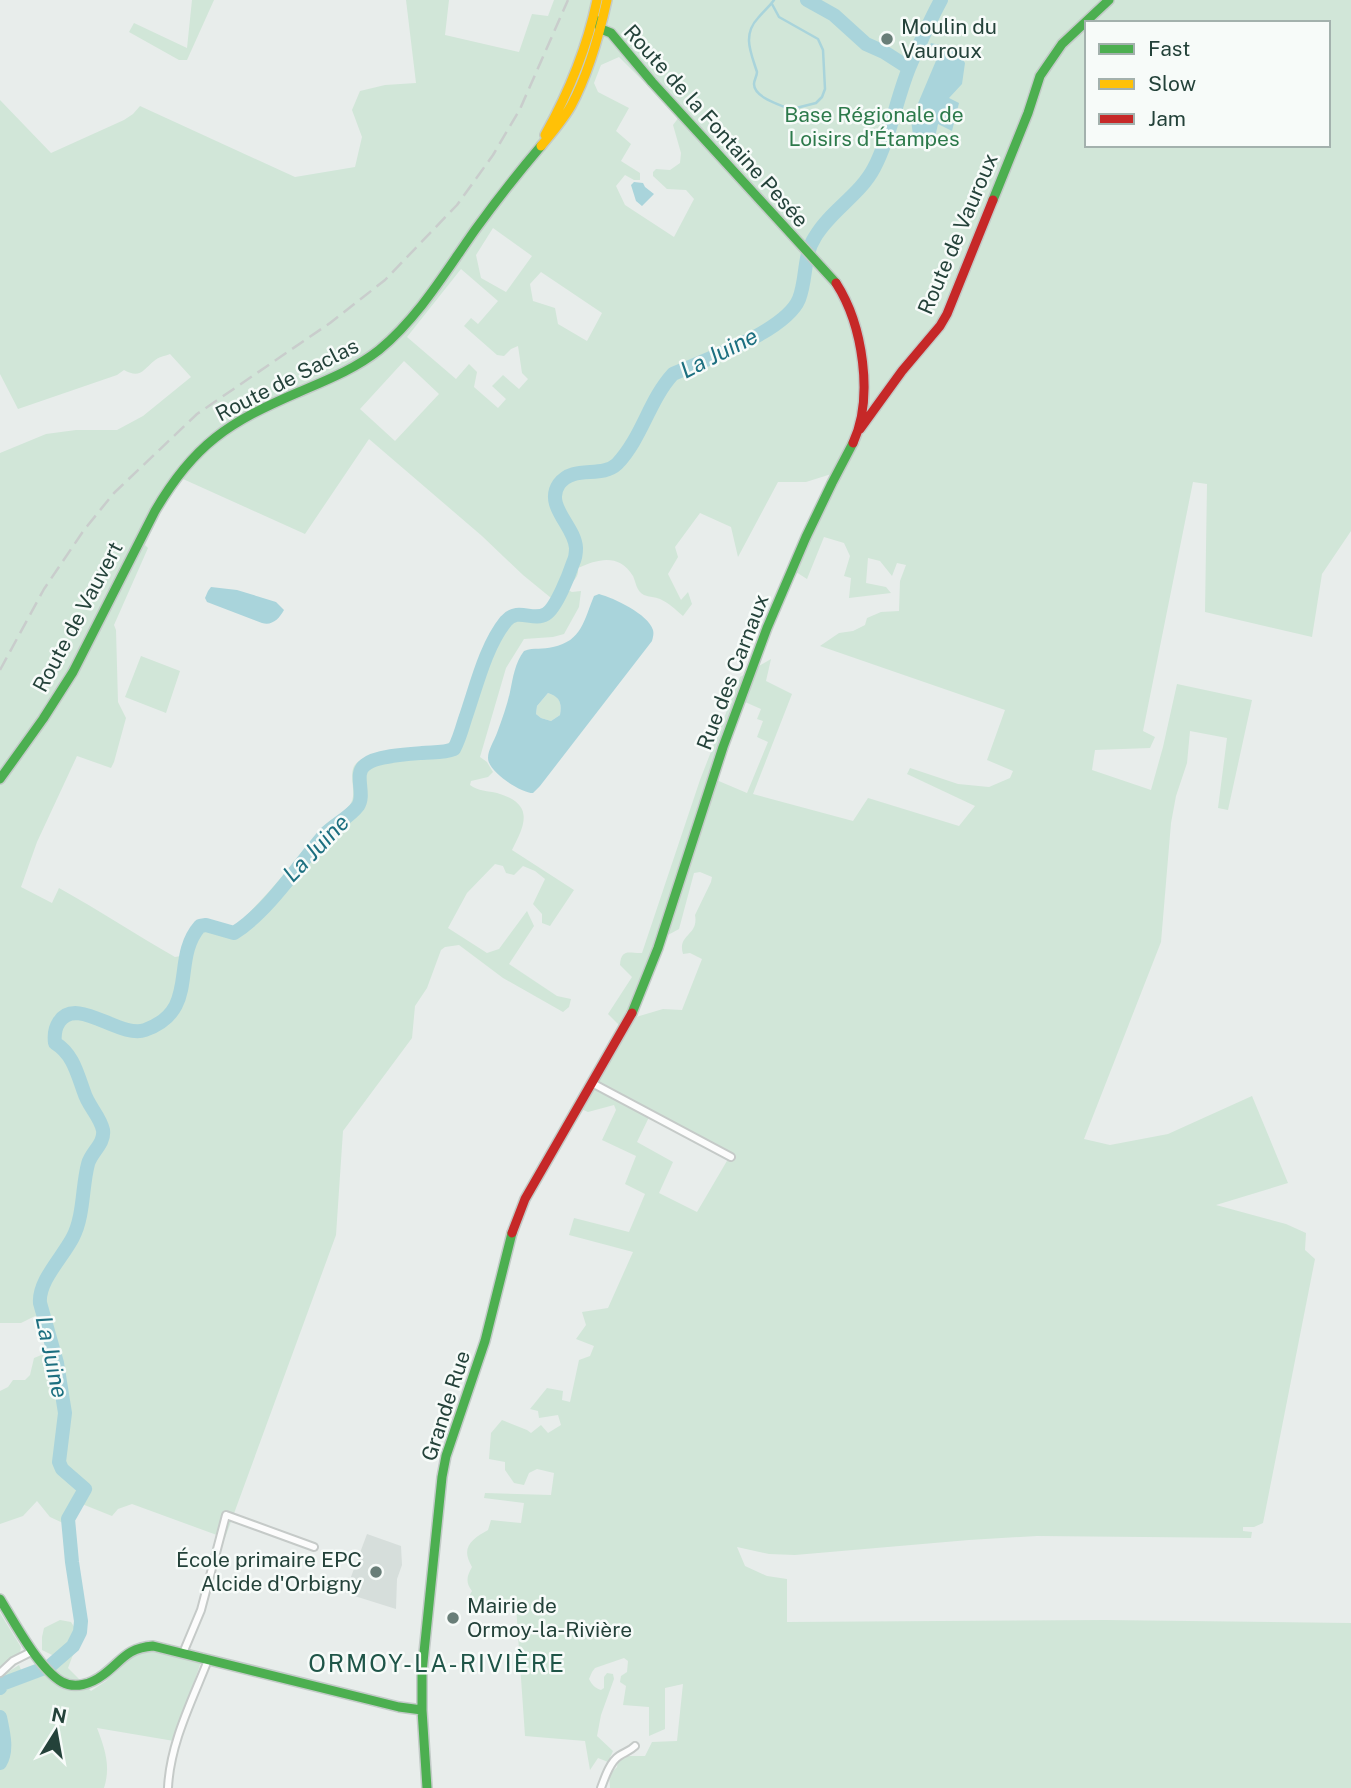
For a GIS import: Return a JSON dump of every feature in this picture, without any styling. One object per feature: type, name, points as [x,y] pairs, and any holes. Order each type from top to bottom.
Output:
[{"type":"street","name":"Route de Saclas","points":[[533,155],[572,83],[583,55],[597,0]]},
{"type":"street","name":"Route de Saclas","points":[[139,541],[169,486],[207,443],[247,416],[373,356],[419,310],[462,246],[558,127],[592,57],[607,0]]},
{"type":"street","name":"Route de Vauroux","points":[[859,430],[947,314],[1028,113],[1039,78],[1055,52],[1076,28],[1109,0]]},
{"type":"street","name":"Route de la Fontaine Pesée","points":[[594,18],[601,29],[611,33],[652,82],[817,263]]},
{"type":"street","name":"Rue des Carnaux","points":[[583,1097],[626,1027],[638,1002],[659,947],[734,715],[767,626],[859,430],[864,372],[855,320],[837,284],[817,263]]},
{"type":"street","name":"Route de Vauvert","points":[[0,779],[55,700],[83,654],[139,541]]},
{"type":"street","points":[[592,1083],[731,1157]]},
{"type":"street","name":"Grande Rue","points":[[427,1788],[422,1672],[446,1456],[482,1352],[516,1222],[525,1199],[583,1097]]},
{"type":"street","points":[[183,1653],[201,1610],[226,1515],[314,1547]]},
{"type":"street","points":[[0,1599],[42,1663],[59,1681],[68,1684],[89,1684],[134,1648],[153,1646],[399,1707],[422,1710]]},
{"type":"street","points":[[0,1673],[13,1661],[33,1651]]},
{"type":"street","points":[[168,1788],[175,1745],[208,1660]]},
{"type":"street","points":[[601,1788],[614,1761],[635,1746]]},
{"type":"shaded area","name":"École primaire EPC Alcide d'Orbigny","points":[[367,1534],[401,1546],[402,1565],[397,1579],[396,1609],[345,1593]]},
{"type":"green space","points":[[192,0],[214,0],[187,60],[179,60],[129,32],[134,23],[187,48]]},
{"type":"green space","name":"Base Régionale de Loisirs d'Étampes","points":[[406,0],[449,0],[445,35],[519,52],[532,14],[548,16],[554,0],[1351,0],[1351,531],[1322,574],[1312,637],[1205,612],[1207,484],[1193,482],[1143,731],[1155,737],[1150,748],[1095,750],[1092,770],[1151,790],[1177,684],[1252,700],[1228,810],[1218,808],[1227,738],[1190,731],[1187,763],[1176,796],[1171,823],[1161,942],[1084,1139],[1110,1145],[1168,1134],[1252,1096],[1288,1183],[1216,1205],[1286,1224],[1306,1233],[1305,1250],[1315,1259],[1263,1523],[1254,1527],[1243,1527],[1243,1531],[1252,1532],[1251,1538],[1037,1536],[795,1555],[769,1554],[737,1547],[745,1566],[767,1576],[787,1579],[787,1622],[1105,1620],[1351,1623],[1351,1788],[610,1788],[609,1775],[617,1767],[618,1760],[627,1756],[645,1756],[652,1742],[677,1741],[683,1684],[665,1688],[665,1729],[649,1736],[649,1707],[623,1705],[626,1686],[620,1682],[621,1676],[627,1672],[628,1661],[624,1658],[595,1668],[589,1679],[601,1690],[604,1688],[604,1677],[607,1673],[613,1674],[614,1679],[601,1715],[597,1736],[613,1751],[608,1762],[598,1758],[590,1770],[585,1741],[525,1736],[516,1606],[469,1611],[466,1602],[472,1591],[468,1582],[472,1567],[467,1554],[470,1544],[488,1530],[491,1520],[521,1523],[524,1503],[484,1498],[485,1493],[551,1495],[554,1473],[537,1469],[529,1473],[524,1485],[514,1483],[505,1470],[505,1462],[489,1459],[491,1433],[502,1420],[531,1433],[541,1425],[548,1433],[561,1425],[558,1415],[539,1418],[538,1411],[530,1409],[547,1388],[563,1391],[562,1400],[570,1402],[579,1360],[590,1356],[594,1346],[576,1339],[586,1325],[582,1312],[608,1308],[633,1252],[569,1235],[574,1218],[629,1232],[645,1194],[625,1184],[636,1156],[602,1140],[616,1110],[614,1105],[588,1112],[581,1109],[627,1033],[608,1014],[632,977],[620,965],[621,959],[627,953],[642,953],[700,780],[740,677],[771,659],[766,681],[792,694],[753,794],[853,821],[868,798],[959,826],[975,806],[907,774],[910,768],[958,784],[989,787],[1010,778],[1013,771],[987,760],[1005,710],[820,646],[839,633],[853,631],[865,625],[867,618],[881,612],[899,611],[900,581],[906,565],[897,563],[892,576],[880,561],[868,558],[866,583],[886,587],[891,593],[849,598],[851,578],[844,576],[850,556],[844,543],[824,537],[807,579],[796,572],[844,470],[806,482],[778,482],[738,557],[731,527],[700,513],[675,547],[678,557],[668,574],[681,600],[688,592],[692,604],[683,616],[658,598],[641,593],[633,576],[615,561],[593,562],[578,568],[576,578],[566,589],[572,592],[581,591],[579,607],[564,634],[524,639],[506,668],[480,757],[493,772],[488,777],[471,781],[470,785],[497,793],[517,803],[524,816],[521,831],[512,850],[574,890],[550,926],[542,923],[542,914],[533,904],[545,879],[523,866],[514,875],[506,873],[503,866],[495,864],[467,893],[448,928],[487,953],[499,949],[527,911],[534,926],[509,964],[557,996],[571,999],[569,1007],[563,1012],[503,978],[459,945],[441,950],[427,988],[415,1006],[412,1038],[343,1131],[336,1235],[225,1538],[132,1504],[118,1509],[112,1516],[82,1504],[73,1521],[63,1523],[50,1517],[37,1501],[23,1516],[0,1524],[0,1391],[8,1387],[13,1380],[25,1380],[30,1375],[34,1358],[56,1349],[56,1342],[52,1329],[35,1316],[21,1323],[0,1323],[0,453],[46,434],[76,430],[117,430],[143,416],[191,377],[170,354],[157,358],[138,373],[124,370],[117,375],[18,409],[0,374],[0,100],[51,153],[124,120],[140,106],[295,177],[355,167],[362,137],[352,110],[360,91],[385,85],[416,83]],"holes":[[[619,57],[679,117],[673,125],[681,153],[680,163],[670,170],[656,169],[653,172],[653,176],[667,189],[686,190],[694,199],[674,237],[625,205],[616,186],[625,175],[640,180],[640,173],[621,161],[631,144],[616,131],[629,108],[598,92],[594,83],[601,65]],[[493,228],[532,256],[506,292],[481,278],[476,255]],[[461,269],[498,301],[478,324],[471,318],[464,326],[497,355],[504,356],[518,346],[522,373],[528,379],[519,389],[503,375],[492,386],[506,399],[498,408],[474,387],[477,372],[469,364],[456,379],[407,337]],[[541,272],[602,313],[587,341],[558,324],[555,308],[533,301],[530,284]],[[404,361],[439,394],[395,441],[360,409]],[[369,439],[556,602],[544,614],[517,614],[505,622],[483,667],[477,665],[452,740],[438,747],[384,751],[355,765],[352,776],[353,795],[349,806],[323,826],[235,928],[212,922],[198,923],[186,936],[181,956],[175,957],[59,888],[52,903],[21,887],[37,842],[77,756],[111,768],[114,762],[126,718],[118,702],[114,625],[161,511],[183,479],[305,534]],[[745,702],[761,709],[757,719],[763,721],[757,737],[768,742],[747,793],[714,779]],[[700,872],[712,877],[695,915],[694,927],[683,942],[683,954],[690,953],[702,959],[682,1010],[663,1009],[636,1017],[664,940],[679,929],[694,873]],[[651,1113],[731,1154],[697,1212],[659,1193],[673,1162],[637,1142]]]},
{"type":"green space","points":[[141,656],[180,671],[166,713],[125,697]]},
{"type":"green space","points":[[548,693],[558,698],[561,707],[560,715],[551,721],[536,714],[537,706]]},
{"type":"green space","points":[[0,1613],[21,1647],[20,1653],[0,1668]]},
{"type":"green space","points":[[60,1620],[71,1622],[80,1636],[68,1668],[91,1691],[106,1681],[134,1652],[154,1652],[201,1662],[174,1741],[97,1728],[106,1758],[104,1788],[0,1788],[0,1674],[2,1676],[19,1665],[25,1679],[41,1671],[42,1675],[57,1666],[52,1655],[42,1650],[42,1637],[44,1628]]},
{"type":"water","points":[[931,43],[956,49],[965,63],[962,84],[949,98],[959,103],[952,131],[938,124],[934,142],[923,143],[913,135],[911,120],[938,56]]},
{"type":"water","points":[[634,182],[643,183],[654,194],[642,206],[636,201],[631,185]]},
{"type":"water","points":[[211,587],[237,590],[276,602],[284,610],[275,621],[262,623],[207,602],[205,598]]},
{"type":"water","points":[[594,596],[605,596],[645,618],[653,630],[652,641],[540,786],[533,793],[528,792],[513,786],[499,775],[489,764],[488,758],[506,707],[516,665],[524,651],[563,644],[576,635]],"holes":[[[548,693],[559,701],[561,711],[560,715],[551,721],[536,714],[537,706]]]},
{"type":"waterway","points":[[772,4],[779,17],[818,39],[823,50],[825,89],[816,103],[787,108],[767,99],[755,89],[757,72],[749,44],[750,31],[774,0]]},
{"type":"waterway","points":[[807,0],[834,15],[866,44],[909,68]]},
{"type":"waterway","name":"La Juine","points":[[0,1688],[2,1684],[50,1666],[73,1646],[80,1632],[81,1621],[68,1519],[85,1489],[62,1469],[59,1462],[65,1413],[57,1363],[40,1295],[47,1278],[77,1229],[88,1164],[102,1140],[103,1130],[70,1058],[55,1043],[59,1022],[67,1015],[76,1013],[135,1031],[145,1030],[162,1021],[173,1010],[179,997],[191,939],[200,926],[206,925],[234,933],[259,913],[325,834],[358,806],[361,796],[360,774],[365,765],[376,759],[392,756],[454,749],[482,668],[499,631],[506,621],[515,615],[541,616],[550,611],[574,560],[574,540],[555,500],[559,484],[572,475],[603,471],[617,464],[633,443],[658,395],[673,374],[724,353],[762,333],[791,311],[799,299],[809,251],[815,237],[861,187],[874,168],[909,68],[941,0]]},
{"type":"waterway","name":"La Juine","points":[[0,1717],[4,1747],[0,1763]]},
{"type":"railway","points":[[0,670],[44,589],[84,530],[114,493],[197,414],[330,323],[385,280],[457,205],[493,155],[520,109],[568,0]]},
{"type":"traffic: fast","points":[[1087,21],[1109,0]]},
{"type":"traffic: fast","points":[[594,18],[601,29],[611,33],[652,82],[836,283]]},
{"type":"traffic: fast","points":[[993,200],[1040,76],[1062,44],[1085,22]]},
{"type":"traffic: fast","points":[[0,779],[73,672],[155,511],[184,468],[199,452],[233,425],[351,368],[379,350],[419,308],[491,208],[541,146]]},
{"type":"traffic: fast","points":[[632,1013],[658,948],[723,747],[767,628],[806,537],[853,443]]},
{"type":"traffic: fast","points":[[427,1788],[422,1672],[442,1477],[446,1456],[485,1341],[512,1233]]},
{"type":"traffic: fast","points":[[0,1599],[36,1656],[53,1676],[67,1684],[78,1685],[93,1681],[130,1652],[153,1646],[399,1707],[422,1710]]},
{"type":"traffic: slow","points":[[545,135],[576,69],[597,0]]},
{"type":"traffic: slow","points":[[541,146],[571,106],[583,81],[607,0]]},
{"type":"traffic: jam","points":[[860,429],[947,314],[993,200]]},
{"type":"traffic: jam","points":[[836,283],[853,319],[862,362],[863,405],[853,443]]},
{"type":"traffic: jam","points":[[512,1233],[525,1199],[632,1013]]},
{"type":"place","name":"Moulin du Vauroux","points":[[887,39]]},
{"type":"place","name":"École primaire EPC Alcide d'Orbigny","points":[[376,1572]]},
{"type":"place","name":"Mairie de Ormoy-la-Rivière","points":[[453,1618]]},
{"type":"district","name":"ORMOY-LA-RIVIÈRE","points":[[437,1664]]}]
